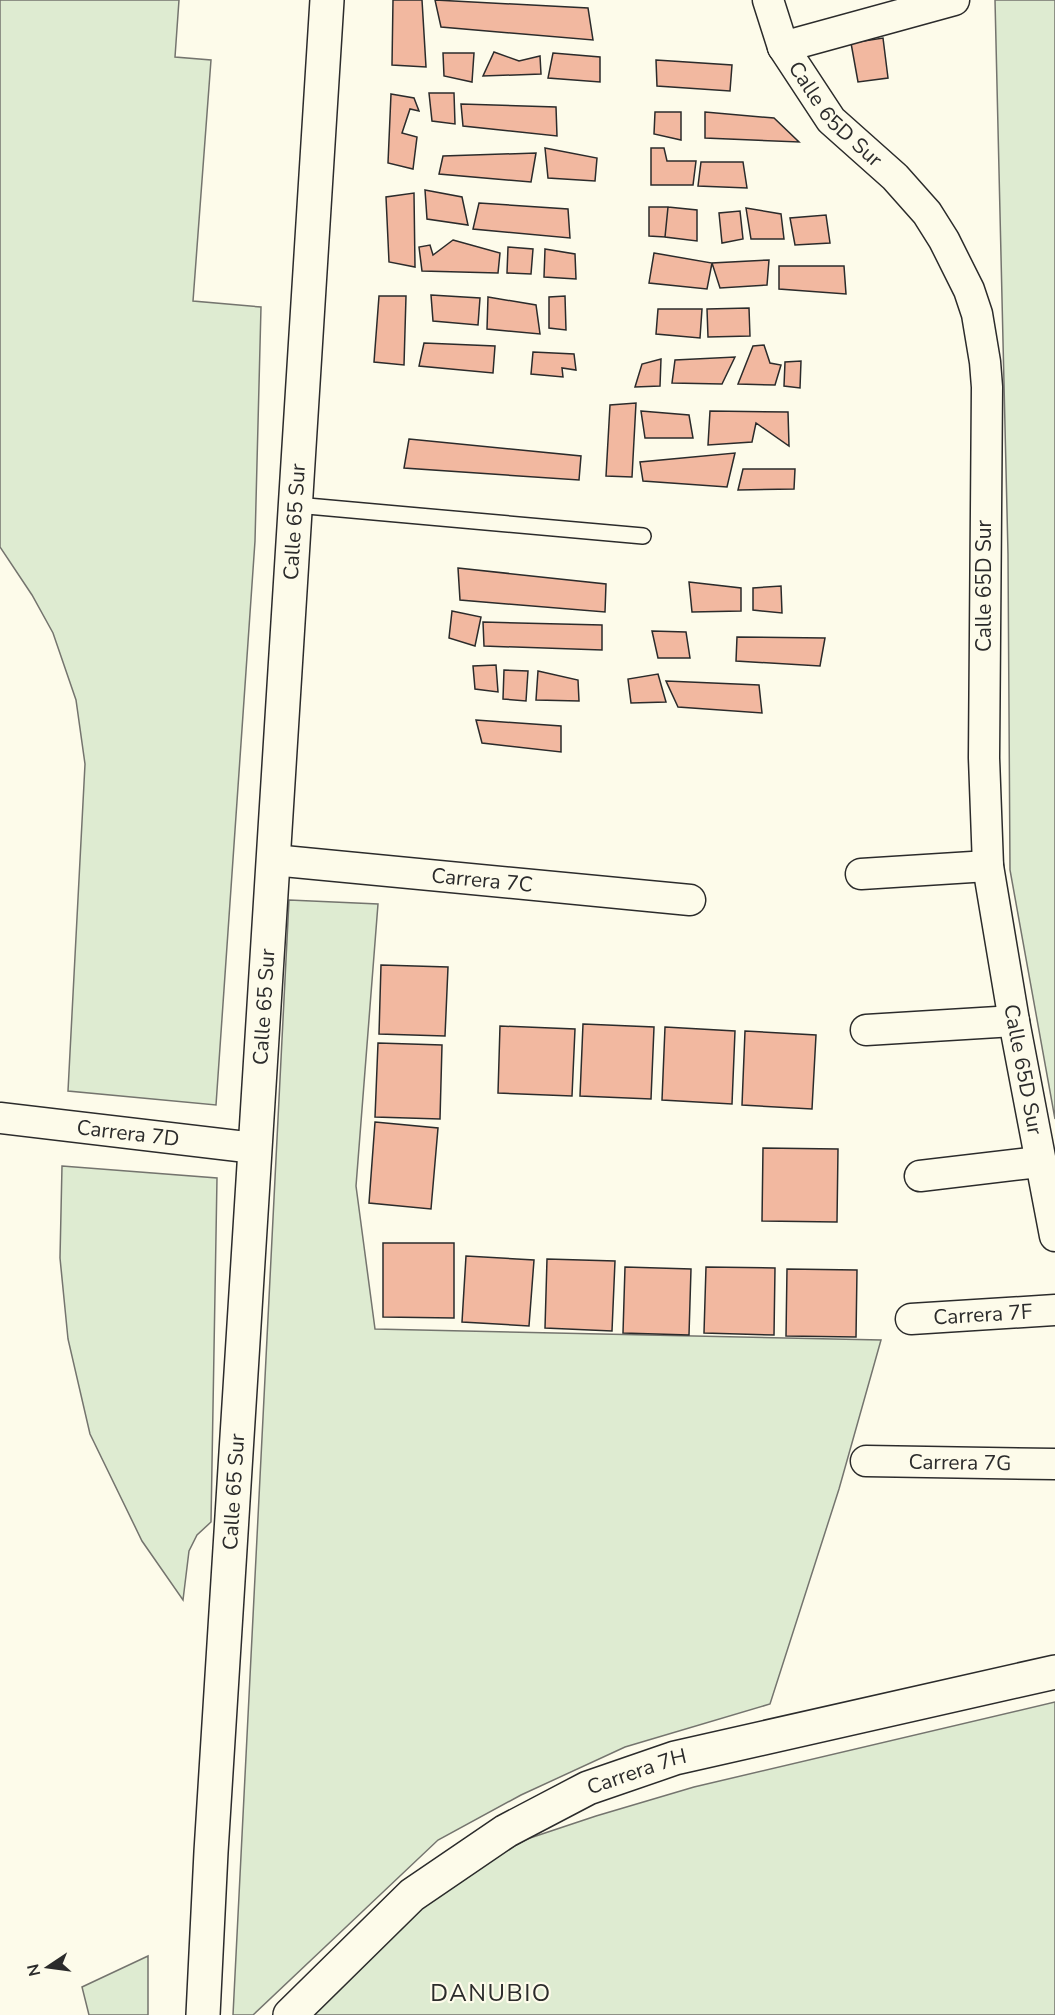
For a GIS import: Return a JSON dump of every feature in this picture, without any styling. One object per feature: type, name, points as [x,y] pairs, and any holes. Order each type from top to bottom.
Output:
[{"type":"street","name":"Calle 65 Sur","points":[[203,2015],[211,1852],[327,0]]},
{"type":"street","name":"Calle 65D Sur","points":[[768,0],[783,47],[831,120],[895,177],[927,213],[959,267],[976,314],[987,387],[984,758],[988,866],[1039,1162],[1055,1236]]},
{"type":"street","points":[[783,47],[954,0]]},
{"type":"street","name":"Carrera 7C","points":[[273,860],[690,900]]},
{"type":"street","points":[[861,874],[988,866]]},
{"type":"street","points":[[866,1030],[1014,1021]]},
{"type":"street","name":"Carrera 7D","points":[[0,1118],[255,1148]]},
{"type":"street","points":[[920,1176],[1039,1162]]},
{"type":"street","name":"Carrera 7F","points":[[911,1318],[1055,1310]]},
{"type":"street","name":"Carrera 7G","points":[[866,1461],[1055,1464]]},
{"type":"street","name":"Carrera 7H","points":[[290,2015],[412,1895],[506,1831],[588,1788],[675,1758],[1055,1672]]},
{"type":"lane","points":[[296,505],[643,536]]},
{"type":"green space","points":[[0,0],[179,0],[175,57],[211,60],[193,301],[261,307],[255,541],[216,1105],[68,1091],[85,764],[76,700],[53,633],[32,595],[0,547]]},
{"type":"green space","points":[[995,0],[1055,0],[1055,1119],[1010,870],[1008,554]]},
{"type":"green space","points":[[289,900],[378,904],[356,1186],[375,1329],[881,1340],[839,1489],[770,1704],[625,1747],[521,1795],[438,1840],[253,2015],[233,2015]]},
{"type":"green space","points":[[62,1166],[217,1178],[211,1522],[197,1535],[189,1551],[183,1600],[142,1541],[90,1434],[68,1339],[60,1258]]},
{"type":"green space","points":[[1055,1702],[1055,2015],[311,2015],[393,1928],[452,1881],[527,1839],[694,1787]]},
{"type":"green space","points":[[148,1956],[148,2015],[89,2015],[82,1987]]},
{"type":"building","points":[[393,0],[422,0],[426,67],[392,65]]},
{"type":"building","points":[[435,0],[588,8],[593,40],[441,27]]},
{"type":"building","points":[[883,38],[888,78],[858,82],[851,43]]},
{"type":"building","points":[[494,52],[519,61],[540,56],[541,74],[483,76]]},
{"type":"building","points":[[443,53],[474,53],[472,82],[444,76]]},
{"type":"building","points":[[553,53],[600,57],[600,82],[548,78]]},
{"type":"building","points":[[656,60],[732,65],[730,91],[657,86]]},
{"type":"building","points":[[429,93],[454,93],[455,124],[432,121]]},
{"type":"building","points":[[391,94],[414,98],[419,111],[410,109],[402,133],[417,137],[413,169],[388,163]]},
{"type":"building","points":[[461,104],[556,107],[557,136],[463,126]]},
{"type":"building","points":[[655,112],[681,112],[681,140],[654,134]]},
{"type":"building","points":[[705,112],[774,118],[799,142],[705,138]]},
{"type":"building","points":[[545,148],[597,158],[595,181],[548,178]]},
{"type":"building","points":[[651,148],[664,148],[667,161],[696,161],[693,185],[651,185]]},
{"type":"building","points":[[536,153],[531,182],[439,174],[443,156]]},
{"type":"building","points":[[701,162],[743,162],[747,188],[698,186]]},
{"type":"building","points":[[425,190],[462,197],[468,225],[427,219]]},
{"type":"building","points":[[414,193],[415,267],[389,262],[386,197]]},
{"type":"building","points":[[479,203],[568,209],[570,238],[473,229]]},
{"type":"building","points":[[649,207],[668,207],[665,237],[649,236]]},
{"type":"building","points":[[668,207],[697,210],[697,241],[665,237]]},
{"type":"building","points":[[746,208],[781,214],[784,239],[751,239]]},
{"type":"building","points":[[740,211],[743,239],[722,243],[719,213]]},
{"type":"building","points":[[826,215],[830,243],[795,245],[790,218]]},
{"type":"building","points":[[453,240],[500,253],[498,273],[422,271],[419,247],[430,245],[433,255]]},
{"type":"building","points":[[508,247],[533,249],[531,274],[507,273]]},
{"type":"building","points":[[545,249],[575,254],[576,279],[544,277]]},
{"type":"building","points":[[654,253],[712,263],[707,289],[649,283]]},
{"type":"building","points":[[769,260],[767,285],[720,288],[712,263]]},
{"type":"building","points":[[779,266],[844,266],[846,294],[779,289]]},
{"type":"building","points":[[431,295],[480,298],[478,325],[433,321]]},
{"type":"building","points":[[379,296],[406,296],[404,365],[374,362]]},
{"type":"building","points":[[565,296],[566,330],[549,328],[549,297]]},
{"type":"building","points":[[488,297],[536,305],[540,334],[487,329]]},
{"type":"building","points":[[749,308],[750,336],[708,337],[707,309]]},
{"type":"building","points":[[658,309],[702,309],[700,338],[656,334]]},
{"type":"building","points":[[424,343],[495,346],[493,373],[419,366]]},
{"type":"building","points":[[764,345],[770,363],[781,365],[775,385],[738,384],[753,346]]},
{"type":"building","points":[[533,352],[574,354],[576,370],[562,368],[563,377],[531,374]]},
{"type":"building","points":[[735,357],[722,384],[672,383],[675,360]]},
{"type":"building","points":[[661,359],[660,386],[635,387],[642,364]]},
{"type":"building","points":[[801,361],[800,388],[784,386],[785,362]]},
{"type":"building","points":[[636,403],[632,477],[606,476],[610,405]]},
{"type":"building","points":[[641,411],[689,415],[693,438],[645,438]]},
{"type":"building","points":[[710,411],[788,412],[789,446],[756,423],[752,442],[708,445]]},
{"type":"building","points":[[409,439],[581,456],[579,480],[404,468]]},
{"type":"building","points":[[735,453],[727,487],[643,481],[640,462]]},
{"type":"building","points":[[743,469],[795,469],[794,489],[738,490]]},
{"type":"building","points":[[458,568],[606,584],[605,612],[460,600]]},
{"type":"building","points":[[689,582],[741,588],[741,611],[692,612]]},
{"type":"building","points":[[781,586],[782,613],[753,610],[753,588]]},
{"type":"building","points":[[452,611],[481,617],[475,646],[449,638]]},
{"type":"building","points":[[483,622],[602,625],[602,650],[484,646]]},
{"type":"building","points":[[652,631],[686,632],[690,658],[658,658]]},
{"type":"building","points":[[737,637],[825,638],[820,666],[736,661]]},
{"type":"building","points":[[496,665],[498,692],[475,689],[473,666]]},
{"type":"building","points":[[504,670],[528,671],[526,701],[503,699]]},
{"type":"building","points":[[538,671],[578,680],[579,701],[536,700]]},
{"type":"building","points":[[658,674],[666,702],[631,703],[628,679]]},
{"type":"building","points":[[666,681],[759,685],[762,713],[678,707]]},
{"type":"building","points":[[476,720],[561,726],[561,752],[482,743]]},
{"type":"building","points":[[381,965],[448,967],[445,1036],[379,1034]]},
{"type":"building","points":[[583,1024],[654,1027],[651,1099],[580,1096]]},
{"type":"building","points":[[500,1026],[575,1029],[572,1096],[498,1093]]},
{"type":"building","points":[[665,1027],[735,1031],[732,1104],[662,1100]]},
{"type":"building","points":[[745,1031],[816,1035],[812,1109],[742,1105]]},
{"type":"building","points":[[378,1043],[442,1045],[440,1119],[375,1117]]},
{"type":"building","points":[[375,1122],[438,1128],[431,1209],[369,1203]]},
{"type":"building","points":[[763,1148],[838,1149],[837,1222],[762,1221]]},
{"type":"building","points":[[383,1243],[454,1243],[454,1318],[383,1317]]},
{"type":"building","points":[[466,1256],[534,1260],[529,1326],[462,1322]]},
{"type":"building","points":[[547,1259],[615,1261],[612,1331],[545,1328]]},
{"type":"building","points":[[625,1267],[691,1269],[689,1335],[623,1333]]},
{"type":"building","points":[[706,1267],[775,1268],[774,1335],[704,1333]]},
{"type":"building","points":[[787,1269],[857,1270],[856,1337],[786,1336]]},
{"type":"district","name":"DANUBIO","points":[[491,1993]]}]
